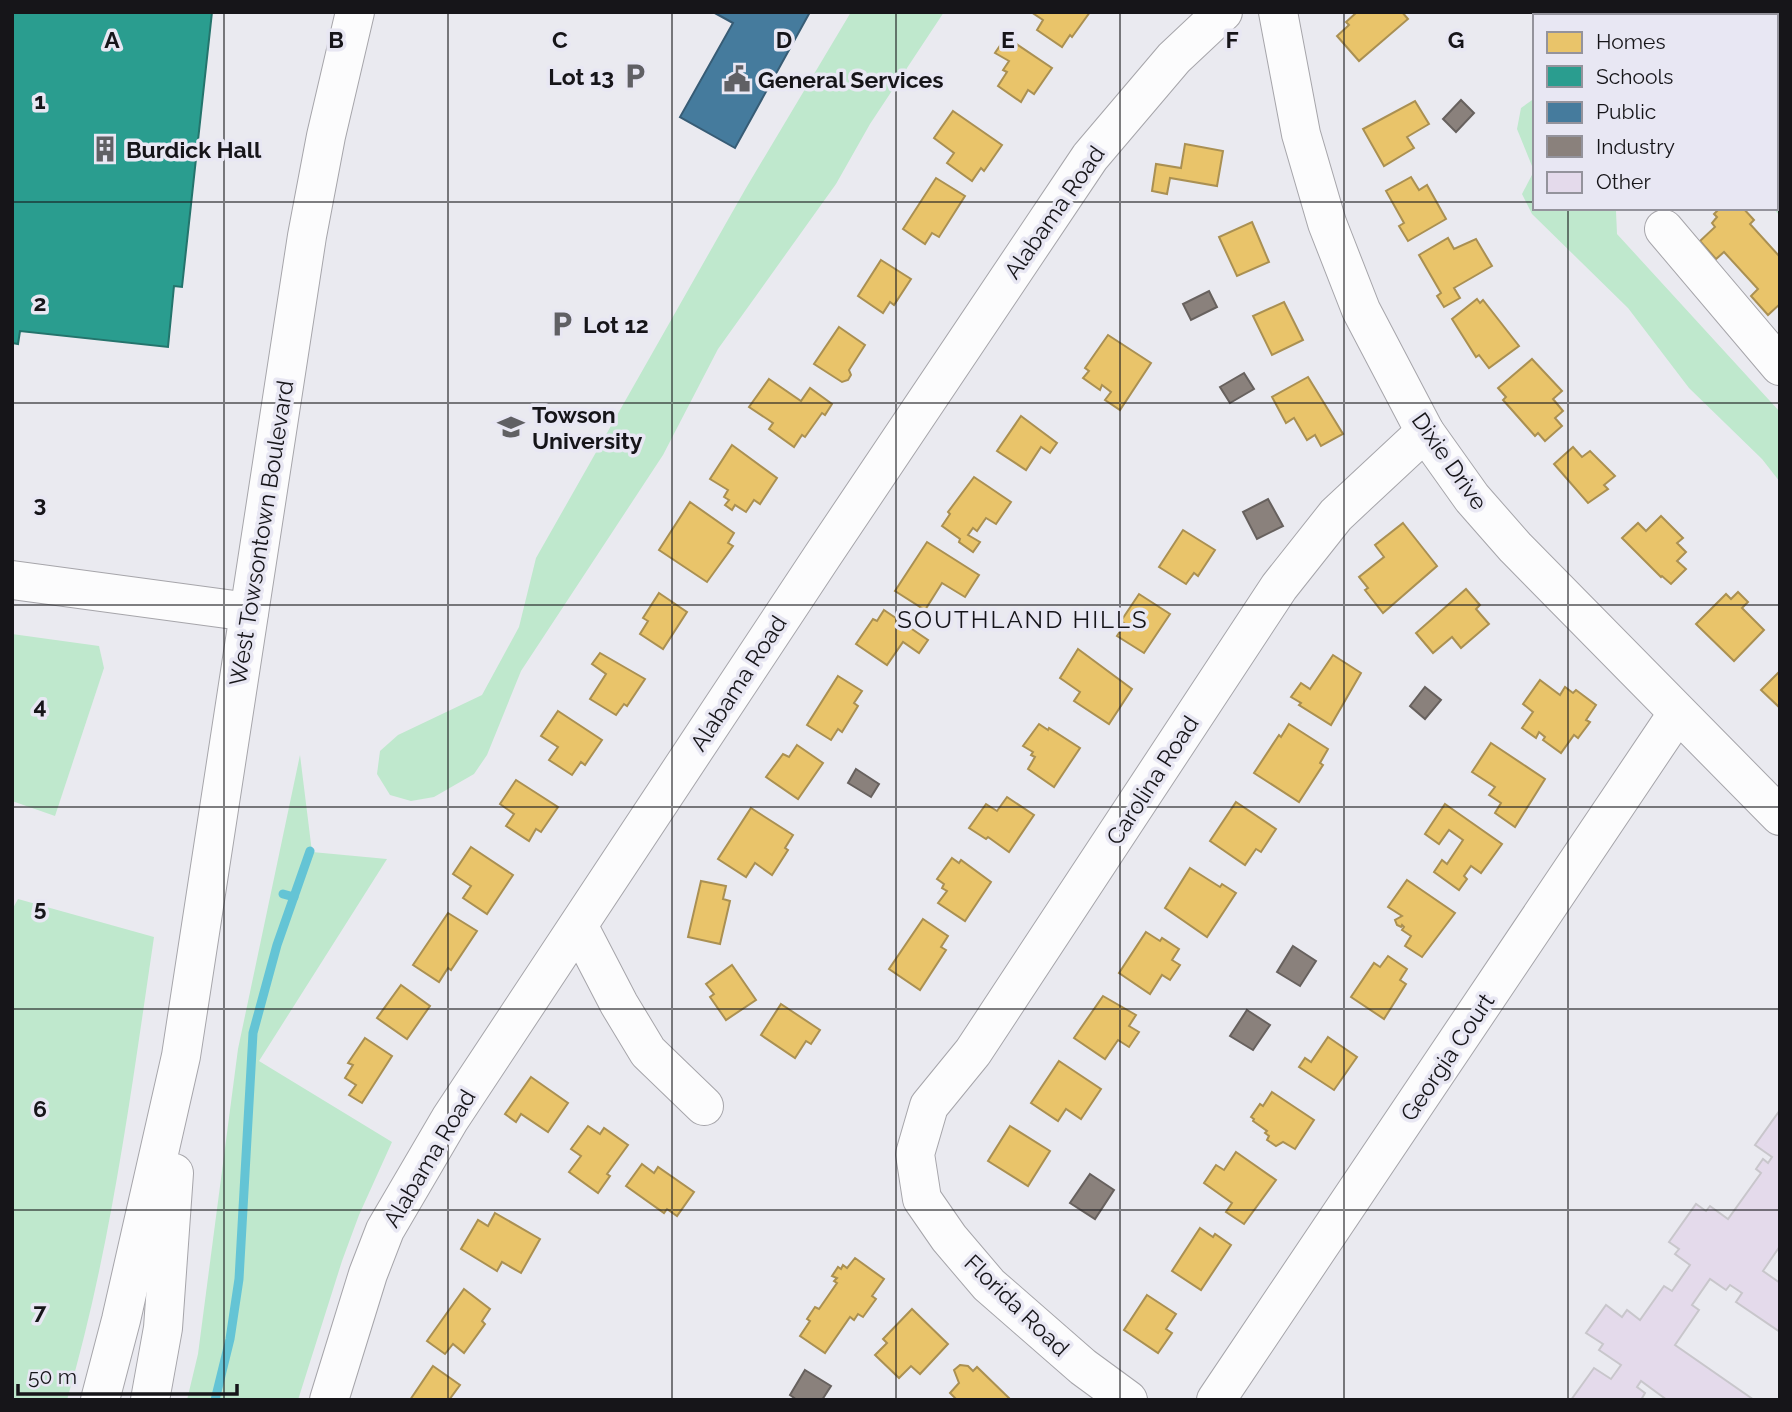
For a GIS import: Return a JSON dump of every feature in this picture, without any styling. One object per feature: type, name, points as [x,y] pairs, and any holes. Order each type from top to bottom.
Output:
[{"type":"street","name":"West Towsontown Boulevard","points":[[100,1400],[181,1056],[307,236],[326,136],[355,12]]},
{"type":"street","points":[[1174,58],[1197,12]]},
{"type":"street","name":"Alabama Road","points":[[329,1400],[368,1274],[385,1230],[450,1119],[830,544],[1090,157],[1174,58],[1223,12]]},
{"type":"street","name":"Dixie Drive","points":[[1278,12],[1301,134],[1327,223],[1361,310],[1425,432],[1472,498],[1515,547],[1780,816]]},
{"type":"street","points":[[1664,229],[1780,366]]},
{"type":"street","name":"Carolina Road","points":[[915,1154],[929,1106],[973,1052],[1279,587],[1336,515],[1425,432]]},
{"type":"street","points":[[12,580],[249,612]]},
{"type":"street","name":"Georgia Court","points":[[1216,1400],[1677,714]]},
{"type":"street","points":[[579,927],[619,1004],[648,1052],[704,1106]]},
{"type":"street","name":"West Towsontown Boulevard","points":[[150,1400],[163,1328],[181,1056]]},
{"type":"street","name":"Florida Road","points":[[915,1154],[922,1199],[949,1238],[989,1284],[1083,1367],[1128,1400]]},
{"type":"green space","points":[[851,12],[944,12],[870,124],[836,184],[718,349],[663,455],[521,671],[487,755],[474,774],[434,797],[411,801],[390,795],[377,774],[380,751],[398,735],[482,695],[519,627],[536,558],[746,188]]},
{"type":"green space","points":[[1780,12],[1780,216],[1775,210],[1778,210],[1778,14],[1559,14]]},
{"type":"green space","points":[[1533,99],[1533,169],[1517,129],[1521,108]]},
{"type":"green space","points":[[1533,173],[1533,210],[1617,210],[1617,234],[1780,412],[1780,482],[1762,459],[1689,388],[1628,308],[1532,214],[1522,194]]},
{"type":"green space","points":[[12,634],[99,646],[104,668],[55,816],[12,801]]},
{"type":"green space","points":[[300,755],[312,852],[387,859],[259,1061],[392,1142],[359,1215],[342,1261],[298,1400],[187,1400],[198,1354],[238,1049]]},
{"type":"green space","points":[[18,899],[154,937],[108,1228],[67,1400],[12,1400],[12,910]]},
{"type":"building: Homes","points":[[1031,12],[1090,12],[1062,47],[1037,30],[1043,20]]},
{"type":"building: Homes","points":[[1357,12],[1402,12],[1408,19],[1359,61],[1337,36],[1349,25],[1346,22]]},
{"type":"building: Homes","points":[[1006,37],[1052,68],[1034,94],[1028,90],[1021,102],[998,86],[1007,72],[1003,70],[1009,61],[995,53]]},
{"type":"building: Homes","points":[[1415,101],[1429,124],[1407,137],[1414,148],[1384,166],[1363,129]]},
{"type":"building: Homes","points":[[953,111],[1002,145],[984,171],[981,168],[972,181],[947,163],[954,153],[934,138]]},
{"type":"building: Homes","points":[[1185,144],[1223,151],[1217,186],[1170,178],[1167,194],[1152,191],[1156,164],[1181,168]]},
{"type":"building: Homes","points":[[1411,177],[1419,190],[1427,185],[1446,219],[1408,241],[1399,226],[1404,223],[1386,191]]},
{"type":"building: Homes","points":[[936,178],[965,196],[939,237],[932,233],[925,244],[903,229]]},
{"type":"building: Homes","points":[[1718,210],[1745,210],[1754,220],[1750,224],[1780,257],[1780,304],[1768,315],[1751,296],[1758,289],[1724,252],[1716,259],[1700,241],[1715,227],[1712,223],[1717,217],[1714,214]]},
{"type":"building: Homes","points":[[1252,222],[1269,262],[1237,276],[1219,237]]},
{"type":"building: Homes","points":[[1448,238],[1454,249],[1476,239],[1492,266],[1454,288],[1460,298],[1444,307],[1437,296],[1441,293],[1419,255]]},
{"type":"building: Homes","points":[[881,260],[911,279],[894,305],[890,302],[883,313],[858,296]]},
{"type":"building: Homes","points":[[1477,299],[1480,303],[1483,300],[1519,346],[1489,368],[1479,355],[1476,357],[1452,319]]},
{"type":"building: Homes","points":[[1284,302],[1303,340],[1272,355],[1253,316]]},
{"type":"building: Homes","points":[[839,327],[865,345],[849,370],[851,375],[848,380],[842,382],[814,364]]},
{"type":"building: Homes","points":[[1108,335],[1151,363],[1120,410],[1105,400],[1111,392],[1102,385],[1100,390],[1083,378],[1089,371],[1085,368]]},
{"type":"building: Homes","points":[[1532,359],[1562,391],[1553,399],[1563,411],[1555,418],[1562,426],[1545,441],[1538,433],[1535,436],[1503,400],[1506,397],[1498,388]]},
{"type":"building: Homes","points":[[1308,377],[1343,434],[1321,446],[1315,435],[1307,440],[1294,418],[1286,423],[1272,397]]},
{"type":"building: Homes","points":[[769,379],[801,401],[810,388],[832,404],[794,447],[769,429],[773,423],[749,407]]},
{"type":"building: Homes","points":[[1021,416],[1057,443],[1050,453],[1041,447],[1026,470],[997,451]]},
{"type":"building: Homes","points":[[732,445],[777,478],[760,504],[754,500],[746,512],[735,505],[732,510],[725,505],[729,500],[724,497],[728,490],[710,479]]},
{"type":"building: Homes","points":[[1573,447],[1582,457],[1590,451],[1615,476],[1604,485],[1608,489],[1588,503],[1554,464]]},
{"type":"building: Homes","points":[[974,477],[1011,502],[996,524],[986,518],[977,531],[973,528],[968,535],[980,542],[973,552],[942,526],[950,514],[948,512]]},
{"type":"building: Homes","points":[[690,502],[734,533],[728,543],[733,546],[707,582],[659,550]]},
{"type":"building: Homes","points":[[1661,516],[1683,538],[1677,543],[1686,552],[1677,561],[1686,569],[1671,584],[1622,538],[1638,523],[1646,531]]},
{"type":"building: Homes","points":[[1403,523],[1437,566],[1383,613],[1365,590],[1368,588],[1359,577],[1384,557],[1375,545]]},
{"type":"building: Homes","points":[[1183,530],[1215,550],[1198,576],[1194,573],[1186,584],[1159,567]]},
{"type":"building: Homes","points":[[927,542],[979,575],[965,597],[942,583],[925,610],[895,591]]},
{"type":"building: Homes","points":[[1466,589],[1480,605],[1476,609],[1489,624],[1461,648],[1452,637],[1433,653],[1416,633]]},
{"type":"building: Homes","points":[[1738,592],[1748,602],[1742,608],[1764,630],[1734,661],[1696,624],[1726,594],[1731,599]]},
{"type":"building: Homes","points":[[659,593],[687,612],[663,649],[640,634],[648,621],[643,618]]},
{"type":"building: Homes","points":[[1139,594],[1170,614],[1144,653],[1117,636],[1125,624],[1121,621]]},
{"type":"building: Homes","points":[[884,610],[928,640],[919,653],[903,642],[887,665],[856,644],[873,619],[877,621]]},
{"type":"building: Homes","points":[[1078,649],[1132,689],[1109,724],[1074,701],[1080,692],[1060,678]]},
{"type":"building: Homes","points":[[600,653],[645,679],[627,706],[624,704],[616,715],[590,699],[606,674],[592,664]]},
{"type":"building: Homes","points":[[1333,655],[1361,673],[1331,725],[1291,697],[1301,683],[1310,689]]},
{"type":"building: Homes","points":[[1780,671],[1780,708],[1761,690]]},
{"type":"building: Homes","points":[[838,676],[862,691],[854,703],[858,706],[842,732],[838,729],[831,740],[807,725]]},
{"type":"building: Homes","points":[[1540,680],[1560,695],[1565,687],[1573,693],[1576,690],[1596,705],[1586,720],[1590,722],[1578,738],[1574,735],[1561,753],[1543,740],[1545,737],[1539,732],[1536,738],[1522,728],[1533,712],[1523,704]]},
{"type":"building: Homes","points":[[558,711],[602,740],[585,765],[581,762],[572,775],[549,760],[558,747],[541,736]]},
{"type":"building: Homes","points":[[1039,724],[1080,748],[1054,787],[1028,769],[1035,757],[1031,755],[1033,752],[1023,746]]},
{"type":"building: Homes","points":[[1289,724],[1328,749],[1320,763],[1323,765],[1299,802],[1254,773]]},
{"type":"building: Homes","points":[[1491,743],[1545,779],[1515,827],[1495,813],[1501,803],[1489,795],[1495,787],[1472,772]]},
{"type":"building: Homes","points":[[797,745],[823,763],[798,799],[766,777],[783,754],[789,757]]},
{"type":"building: Homes","points":[[516,780],[558,807],[541,832],[536,829],[529,841],[506,826],[514,814],[500,804]]},
{"type":"building: Homes","points":[[1007,797],[1034,815],[1009,852],[969,828],[986,804],[997,811]]},
{"type":"building: Homes","points":[[1236,802],[1276,829],[1261,852],[1256,849],[1245,865],[1210,841]]},
{"type":"building: Homes","points":[[1445,804],[1502,844],[1481,873],[1471,866],[1464,876],[1467,879],[1459,890],[1434,872],[1442,860],[1447,864],[1463,840],[1449,830],[1439,844],[1425,834]]},
{"type":"building: Homes","points":[[751,808],[793,835],[785,848],[788,850],[772,875],[755,863],[746,877],[718,859]]},
{"type":"building: Homes","points":[[471,847],[513,875],[487,914],[463,898],[471,886],[453,874]]},
{"type":"building: Homes","points":[[952,858],[959,863],[961,860],[991,882],[965,921],[938,903],[947,891],[942,888],[944,884],[937,879]]},
{"type":"building: Homes","points":[[1190,868],[1220,887],[1222,884],[1236,893],[1207,937],[1165,908]]},
{"type":"building: Homes","points":[[1407,880],[1455,913],[1422,957],[1405,946],[1411,936],[1402,930],[1402,925],[1397,925],[1395,920],[1402,916],[1388,907]]},
{"type":"building: Homes","points":[[701,881],[726,886],[723,899],[730,901],[720,944],[688,937]]},
{"type":"building: Homes","points":[[448,913],[477,931],[451,970],[448,968],[439,982],[413,965]]},
{"type":"building: Homes","points":[[923,919],[948,936],[941,947],[946,950],[920,990],[889,969]]},
{"type":"building: Homes","points":[[1146,932],[1179,949],[1172,960],[1180,965],[1170,980],[1162,975],[1150,994],[1119,973]]},
{"type":"building: Homes","points":[[1388,956],[1407,969],[1400,980],[1406,984],[1384,1019],[1351,997],[1374,963],[1380,967]]},
{"type":"building: Homes","points":[[732,965],[756,1000],[726,1020],[710,997],[714,994],[706,984]]},
{"type":"building: Homes","points":[[401,985],[430,1006],[407,1039],[377,1018]]},
{"type":"building: Homes","points":[[1103,996],[1136,1015],[1129,1026],[1139,1032],[1129,1047],[1118,1040],[1105,1059],[1074,1038]]},
{"type":"building: Homes","points":[[781,1004],[820,1030],[811,1044],[806,1041],[795,1058],[761,1035]]},
{"type":"building: Homes","points":[[1328,1037],[1357,1057],[1334,1090],[1299,1067],[1305,1058],[1311,1062]]},
{"type":"building: Homes","points":[[365,1038],[392,1056],[362,1103],[349,1095],[356,1085],[345,1078],[353,1065],[348,1063]]},
{"type":"building: Homes","points":[[1059,1061],[1101,1089],[1081,1119],[1066,1109],[1058,1121],[1031,1103]]},
{"type":"building: Homes","points":[[531,1077],[568,1103],[548,1132],[521,1114],[516,1122],[505,1114]]},
{"type":"building: Homes","points":[[1272,1092],[1314,1120],[1295,1149],[1283,1142],[1276,1146],[1267,1140],[1267,1131],[1251,1117],[1260,1104],[1263,1106]]},
{"type":"building: Homes","points":[[588,1126],[600,1134],[604,1128],[628,1145],[607,1174],[610,1176],[598,1193],[569,1172],[581,1156],[571,1149]]},
{"type":"building: Homes","points":[[1010,1126],[1050,1151],[1028,1186],[988,1161]]},
{"type":"building: Homes","points":[[1236,1152],[1276,1180],[1244,1224],[1226,1212],[1232,1203],[1204,1183],[1216,1165],[1224,1170]]},
{"type":"building: Homes","points":[[642,1164],[654,1173],[658,1167],[694,1192],[677,1216],[667,1209],[664,1213],[626,1186]]},
{"type":"building: Homes","points":[[495,1213],[540,1239],[521,1273],[502,1262],[497,1271],[461,1249],[478,1220],[488,1226]]},
{"type":"building: Homes","points":[[1200,1228],[1231,1245],[1201,1290],[1172,1271]]},
{"type":"building: Homes","points":[[855,1258],[884,1279],[872,1296],[876,1299],[863,1317],[858,1314],[854,1320],[850,1317],[825,1353],[800,1336],[815,1307],[819,1309],[837,1283],[834,1281],[837,1278],[832,1276],[838,1267],[841,1269],[843,1265],[847,1268]]},
{"type":"building: Homes","points":[[464,1289],[490,1309],[482,1321],[485,1324],[464,1353],[453,1344],[445,1354],[427,1341]]},
{"type":"building: Homes","points":[[1147,1295],[1176,1314],[1166,1329],[1172,1333],[1158,1353],[1124,1330]]},
{"type":"building: Homes","points":[[912,1309],[948,1344],[920,1374],[911,1366],[899,1378],[875,1355],[887,1343],[883,1339]]},
{"type":"building: Homes","points":[[960,1365],[968,1366],[973,1371],[977,1367],[1010,1399],[957,1400],[950,1393],[959,1383],[954,1370]]},
{"type":"building: Homes","points":[[433,1366],[460,1385],[449,1400],[410,1400]]},
{"type":"building: Schools","name":"Burdick Hall","points":[[12,12],[212,12],[182,287],[174,286],[168,347],[20,331],[18,344],[12,343]]},
{"type":"building: Public","name":"General Services","points":[[713,12],[810,12],[735,148],[680,117],[733,23]]},
{"type":"building: Industry","points":[[1461,100],[1474,113],[1456,132],[1443,119]]},
{"type":"building: Industry","points":[[1209,291],[1217,307],[1191,320],[1183,304]]},
{"type":"building: Industry","points":[[1244,373],[1254,389],[1230,403],[1220,387]]},
{"type":"building: Industry","points":[[1268,499],[1283,526],[1257,539],[1243,512]]},
{"type":"building: Industry","points":[[1425,687],[1441,700],[1425,719],[1410,706]]},
{"type":"building: Industry","points":[[856,769],[879,784],[871,797],[848,783]]},
{"type":"building: Industry","points":[[1293,946],[1316,961],[1300,986],[1277,972]]},
{"type":"building: Industry","points":[[1247,1010],[1270,1025],[1253,1050],[1230,1036]]},
{"type":"building: Industry","points":[[1090,1174],[1114,1190],[1095,1219],[1070,1203]]},
{"type":"building: Industry","points":[[805,1370],[831,1386],[822,1400],[797,1400],[790,1395]]},
{"type":"building: Other","points":[[1780,1110],[1780,1246],[1763,1271],[1780,1283],[1780,1332],[1736,1302],[1742,1293],[1730,1285],[1726,1290],[1710,1279],[1692,1305],[1699,1310],[1675,1345],[1754,1400],[1667,1400],[1641,1381],[1637,1387],[1645,1393],[1641,1400],[1571,1400],[1594,1368],[1611,1379],[1621,1365],[1599,1350],[1603,1344],[1586,1333],[1606,1305],[1622,1317],[1627,1310],[1640,1320],[1664,1286],[1672,1291],[1690,1265],[1675,1254],[1679,1249],[1669,1242],[1696,1204],[1706,1211],[1710,1206],[1728,1219],[1761,1173],[1756,1169],[1763,1159],[1768,1163],[1772,1157],[1755,1145]]},
{"type":"waterway","points":[[215,1400],[230,1339],[239,1279],[253,1033],[277,945],[310,851]]},
{"type":"waterway","points":[[283,894],[294,897]]},
{"type":"place","name":"Lot 13","points":[[635,76]]},
{"type":"place","name":"General Services","points":[[737,79]]},
{"type":"place","name":"Burdick Hall","points":[[105,149]]},
{"type":"place","name":"Lot 12","points":[[562,324]]},
{"type":"place","name":"Towson University","points":[[511,427]]},
{"type":"district","name":"SOUTHLAND HILLS","points":[[1023,619]]}]
